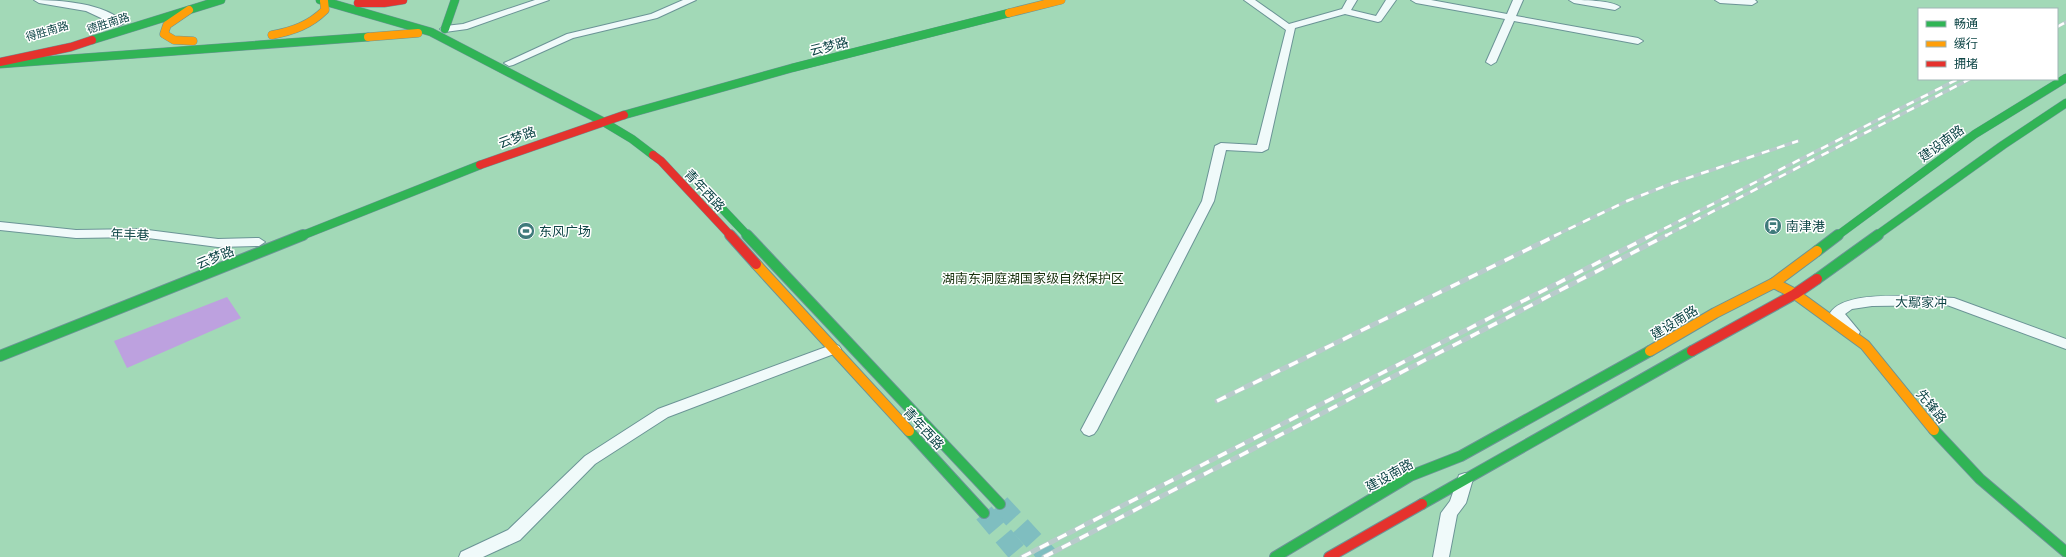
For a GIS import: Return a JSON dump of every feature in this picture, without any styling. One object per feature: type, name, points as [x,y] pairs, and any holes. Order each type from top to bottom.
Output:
[{"type":"main road","name":"德胜南路","points":[[0,63],[71,47],[188,3],[221,0]]},
{"type":"main road","points":[[348,0],[445,29],[605,112],[637,131]]},
{"type":"main road","points":[[358,3],[384,3],[403,0]]},
{"type":"main road","points":[[445,29],[455,0]]},
{"type":"main road","points":[[577,120],[786,62],[1033,0]]},
{"type":"main road","name":"云梦路","points":[[0,356],[505,155],[613,117],[792,68],[1061,0]]},
{"type":"main road","points":[[188,3],[167,25],[164,34],[167,37],[176,41],[187,41],[275,34],[289,31],[318,19],[325,10],[322,1]]},
{"type":"main road","name":"青年西路","points":[[322,1],[431,32],[592,115],[632,138],[662,161],[984,513]]},
{"type":"main road","name":"得胜南路","points":[[0,57],[188,3]]},
{"type":"main road","points":[[0,63],[431,32]]},
{"type":"main road","name":"建设南路","points":[[1275,557],[1410,476],[1461,456],[1623,367],[1715,313],[1774,283],[1975,134],[2066,78]]},
{"type":"main road","points":[[1329,557],[1586,409],[1795,294],[2003,145],[2066,103]]},
{"type":"main road","points":[[346,208],[483,154]]},
{"type":"main road","name":"青年西路","points":[[706,191],[1000,504]]},
{"type":"main road","points":[[281,234],[302,225]]},
{"type":"main road","points":[[236,251],[263,241]]},
{"type":"main road","name":"先锋路","points":[[1774,283],[1795,294],[1865,345],[1946,445],[1998,497],[2066,552]]},
{"type":"street","points":[[39,0],[79,4],[104,14],[119,23]]},
{"type":"street","points":[[445,29],[464,27],[515,4],[544,0]]},
{"type":"street","points":[[509,63],[570,36],[654,16],[691,0]]},
{"type":"street","points":[[1089,430],[1208,201],[1221,146],[1262,149],[1291,29],[1249,0]]},
{"type":"street","points":[[1344,11],[1352,0]]},
{"type":"street","points":[[1288,27],[1344,11],[1378,19],[1391,0]]},
{"type":"street","points":[[1416,0],[1510,19],[1638,41]]},
{"type":"street","points":[[1491,62],[1518,0]]},
{"type":"street","points":[[1574,0],[1615,8]]},
{"type":"street","points":[[1720,0],[1752,2]]},
{"type":"street","name":"年丰巷","points":[[0,226],[76,234],[140,233],[218,243],[263,241]]},
{"type":"street","name":"大鄢家冲","points":[[1865,345],[1837,313],[1848,305],[1877,301],[1935,300],[1955,302],[2066,344]]},
{"type":"street","points":[[467,557],[514,535],[590,460],[663,413],[834,349]]},
{"type":"street","points":[[1441,557],[1446,542],[1449,513],[1458,503],[1459,495],[1465,479]]},
{"type":"green space","name":"湖南东洞庭湖国家级自然保护区","points":[[0,0],[2066,0],[2066,557],[0,557]]},
{"type":"shaded area","points":[[227,297],[241,318],[127,368],[114,341]]},
{"type":"tunnel","points":[[1000,504],[1049,557]]},
{"type":"tunnel","points":[[984,513],[1021,557]]},
{"type":"railway","points":[[2058,26],[2066,22]]},
{"type":"railway","points":[[1650,236],[1956,80]]},
{"type":"railway","points":[[1665,236],[1968,80]]},
{"type":"railway","points":[[1554,236],[1627,201],[1673,183],[1798,141]]},
{"type":"railway","points":[[1217,401],[1557,235]]},
{"type":"railway","points":[[1022,557],[1652,235]]},
{"type":"railway","points":[[1044,557],[1667,235]]},
{"type":"traffic: fast","points":[[92,40],[221,0]]},
{"type":"traffic: fast","points":[[320,0],[431,32],[602,121],[632,139],[653,155]]},
{"type":"traffic: fast","points":[[445,29],[455,0]]},
{"type":"traffic: fast","points":[[624,115],[792,68],[1009,13]]},
{"type":"traffic: fast","points":[[0,64],[368,37]]},
{"type":"traffic: fast","points":[[1817,251],[1975,134],[2066,78]]},
{"type":"traffic: fast","points":[[1817,279],[2003,145],[2066,103]]},
{"type":"traffic: fast","points":[[0,356],[480,165]]},
{"type":"traffic: fast","points":[[713,199],[1000,504]]},
{"type":"traffic: fast","points":[[1275,557],[1410,476],[1461,456],[1650,351]]},
{"type":"traffic: fast","points":[[1422,504],[1692,351]]},
{"type":"traffic: fast","points":[[1934,430],[1964,464],[1980,479],[2066,552]]},
{"type":"traffic: fast","points":[[909,431],[984,513]]},
{"type":"traffic: slow","points":[[1009,13],[1061,0]]},
{"type":"traffic: slow","points":[[272,35],[294,30],[307,24],[325,10],[324,1]]},
{"type":"traffic: slow","points":[[189,10],[167,25],[164,34],[174,40],[193,41]]},
{"type":"traffic: slow","points":[[368,37],[418,33]]},
{"type":"traffic: slow","points":[[1650,351],[1715,313],[1774,283],[1817,251]]},
{"type":"traffic: slow","points":[[756,264],[909,431]]},
{"type":"traffic: slow","points":[[1774,283],[1795,294],[1865,345],[1934,430]]},
{"type":"traffic: jam","points":[[358,3],[384,3],[403,0]]},
{"type":"traffic: jam","points":[[0,62],[71,47],[92,40]]},
{"type":"traffic: jam","points":[[480,165],[624,115]]},
{"type":"traffic: jam","points":[[653,155],[661,161],[756,264]]},
{"type":"traffic: jam","points":[[1692,351],[1795,294],[1817,279]]},
{"type":"traffic: jam","points":[[1329,557],[1422,504]]},
{"type":"place","name":"南津港","points":[[1773,226]]},
{"type":"place","name":"东风广场","points":[[526,231]]}]
